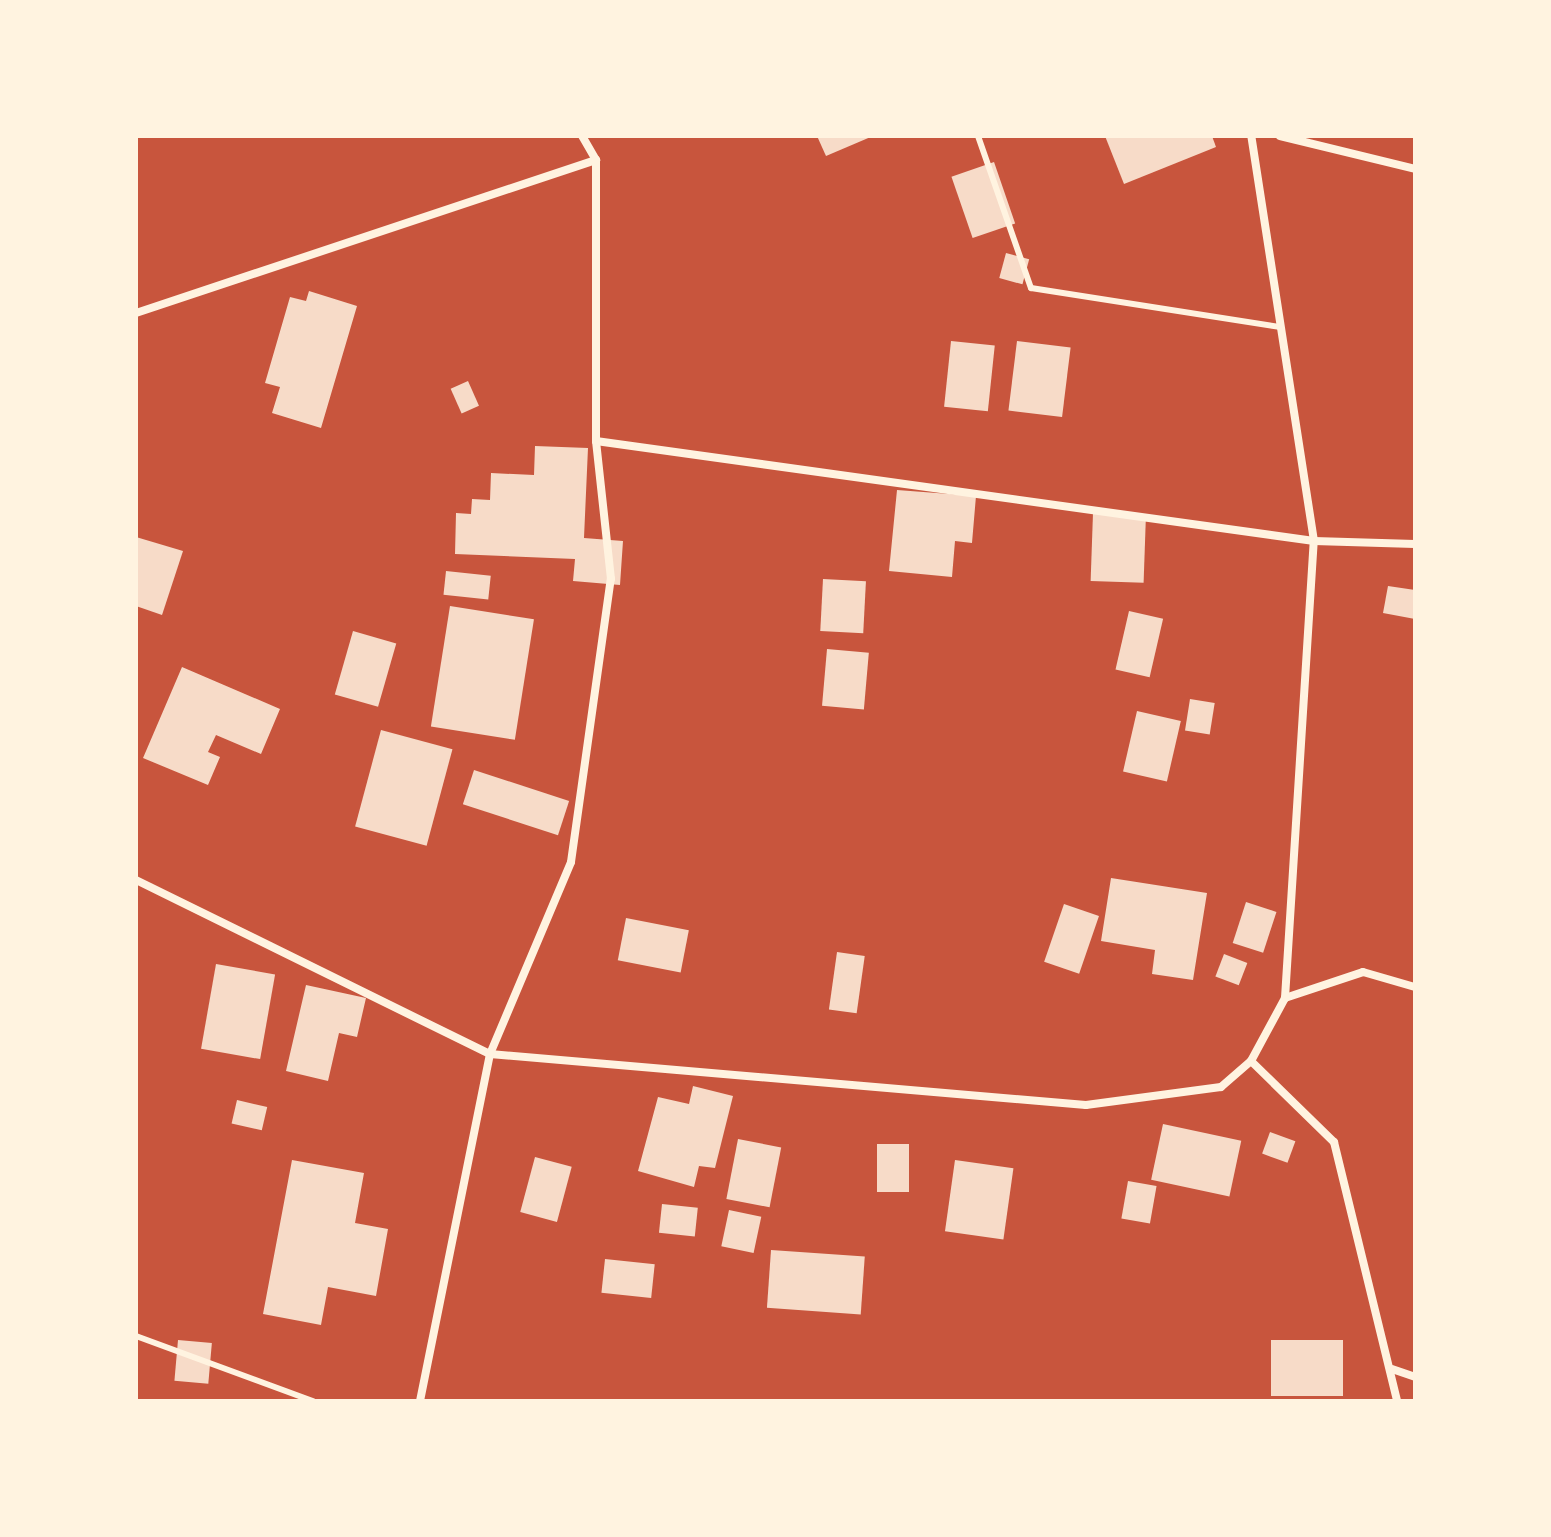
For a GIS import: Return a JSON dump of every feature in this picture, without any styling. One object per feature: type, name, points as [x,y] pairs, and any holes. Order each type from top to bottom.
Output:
[{"type":"street","points":[[420,1401],[490,1054],[571,862],[611,579],[596,441],[596,160],[582,136]]},
{"type":"street","points":[[136,880],[490,1054],[1086,1105],[1221,1087],[1251,1061],[1285,998],[1314,541],[1251,136]]},
{"type":"street","points":[[1280,136],[1415,169]]},
{"type":"street","points":[[136,313],[596,160]]},
{"type":"street","points":[[596,441],[1314,541],[1415,544]]},
{"type":"street","points":[[1285,998],[1363,972],[1415,987]]},
{"type":"street","points":[[1251,1061],[1334,1142],[1392,1369],[1397,1401]]},
{"type":"street","points":[[1392,1369],[1415,1377]]},
{"type":"lane","points":[[978,136],[1031,288],[1281,327]]},
{"type":"lane","points":[[136,1336],[313,1401]]},
{"type":"building","points":[[817,136],[873,136],[826,156]]},
{"type":"building","points":[[1105,136],[1212,136],[1216,147],[1124,184]]},
{"type":"building","points":[[994,162],[1015,223],[973,238],[951,177]]},
{"type":"building","points":[[1006,253],[1029,259],[1022,284],[999,278]]},
{"type":"building","points":[[309,291],[357,306],[321,428],[272,413],[280,387],[265,383],[290,297],[306,301]]},
{"type":"building","points":[[951,341],[995,346],[988,411],[944,407]]},
{"type":"building","points":[[1017,341],[1071,348],[1062,417],[1008,410]]},
{"type":"building","points":[[468,381],[479,406],[462,413],[451,389]]},
{"type":"building","points":[[535,446],[588,448],[584,538],[623,541],[620,585],[573,581],[575,559],[455,554],[456,513],[471,514],[472,499],[490,500],[491,473],[534,475]]},
{"type":"building","points":[[897,490],[976,496],[972,543],[955,541],[952,577],[889,571]]},
{"type":"building","points":[[1093,513],[1146,515],[1144,583],[1091,581]]},
{"type":"building","points":[[136,537],[183,551],[162,615],[136,606]]},
{"type":"building","points":[[446,571],[491,576],[488,600],[443,595]]},
{"type":"building","points":[[823,579],[866,581],[863,633],[820,631]]},
{"type":"building","points":[[1388,586],[1415,590],[1415,619],[1383,613]]},
{"type":"building","points":[[450,606],[534,619],[515,740],[431,726]]},
{"type":"building","points":[[1129,611],[1163,619],[1150,677],[1116,669]]},
{"type":"building","points":[[353,631],[396,643],[378,707],[335,694]]},
{"type":"building","points":[[827,649],[869,653],[864,709],[822,706]]},
{"type":"building","points":[[182,667],[280,709],[261,754],[216,735],[208,752],[220,757],[208,785],[143,758]]},
{"type":"building","points":[[1190,699],[1215,703],[1210,735],[1185,731]]},
{"type":"building","points":[[1137,711],[1181,721],[1167,782],[1123,771]]},
{"type":"building","points":[[381,730],[452,749],[427,846],[355,827]]},
{"type":"building","points":[[474,770],[569,801],[558,835],[463,804]]},
{"type":"building","points":[[1111,878],[1207,893],[1193,980],[1152,974],[1155,950],[1101,941]]},
{"type":"building","points":[[1246,902],[1276,912],[1263,953],[1233,943]]},
{"type":"building","points":[[1064,904],[1099,916],[1079,974],[1044,962]]},
{"type":"building","points":[[626,918],[689,930],[681,972],[618,960]]},
{"type":"building","points":[[837,952],[865,956],[857,1013],[829,1009]]},
{"type":"building","points":[[1224,954],[1247,963],[1239,985],[1215,976]]},
{"type":"building","points":[[216,964],[275,974],[260,1059],[201,1049]]},
{"type":"building","points":[[306,985],[366,998],[357,1037],[339,1033],[328,1081],[286,1071]]},
{"type":"building","points":[[693,1086],[733,1096],[715,1168],[699,1166],[694,1187],[638,1171],[658,1097],[689,1104]]},
{"type":"building","points":[[237,1100],[267,1107],[262,1130],[232,1123]]},
{"type":"building","points":[[1163,1124],[1241,1141],[1229,1196],[1151,1180]]},
{"type":"building","points":[[1270,1132],[1295,1141],[1288,1163],[1262,1154]]},
{"type":"building","points":[[738,1139],[781,1147],[770,1207],[726,1199]]},
{"type":"building","points":[[877,1144],[909,1144],[909,1192],[877,1192]]},
{"type":"building","points":[[535,1157],[572,1167],[557,1222],[520,1212]]},
{"type":"building","points":[[292,1160],[364,1173],[355,1223],[388,1229],[376,1296],[328,1287],[321,1325],[263,1314]]},
{"type":"building","points":[[955,1160],[1013,1168],[1003,1240],[945,1231]]},
{"type":"building","points":[[1128,1181],[1157,1186],[1150,1223],[1121,1218]]},
{"type":"building","points":[[662,1204],[698,1208],[695,1237],[659,1233]]},
{"type":"building","points":[[729,1210],[761,1217],[754,1253],[721,1246]]},
{"type":"building","points":[[771,1250],[865,1257],[861,1314],[767,1308]]},
{"type":"building","points":[[605,1259],[655,1264],[651,1298],[601,1293]]},
{"type":"building","points":[[178,1340],[212,1343],[208,1384],[174,1381]]},
{"type":"building","points":[[1271,1340],[1343,1340],[1343,1396],[1271,1396]]}]
